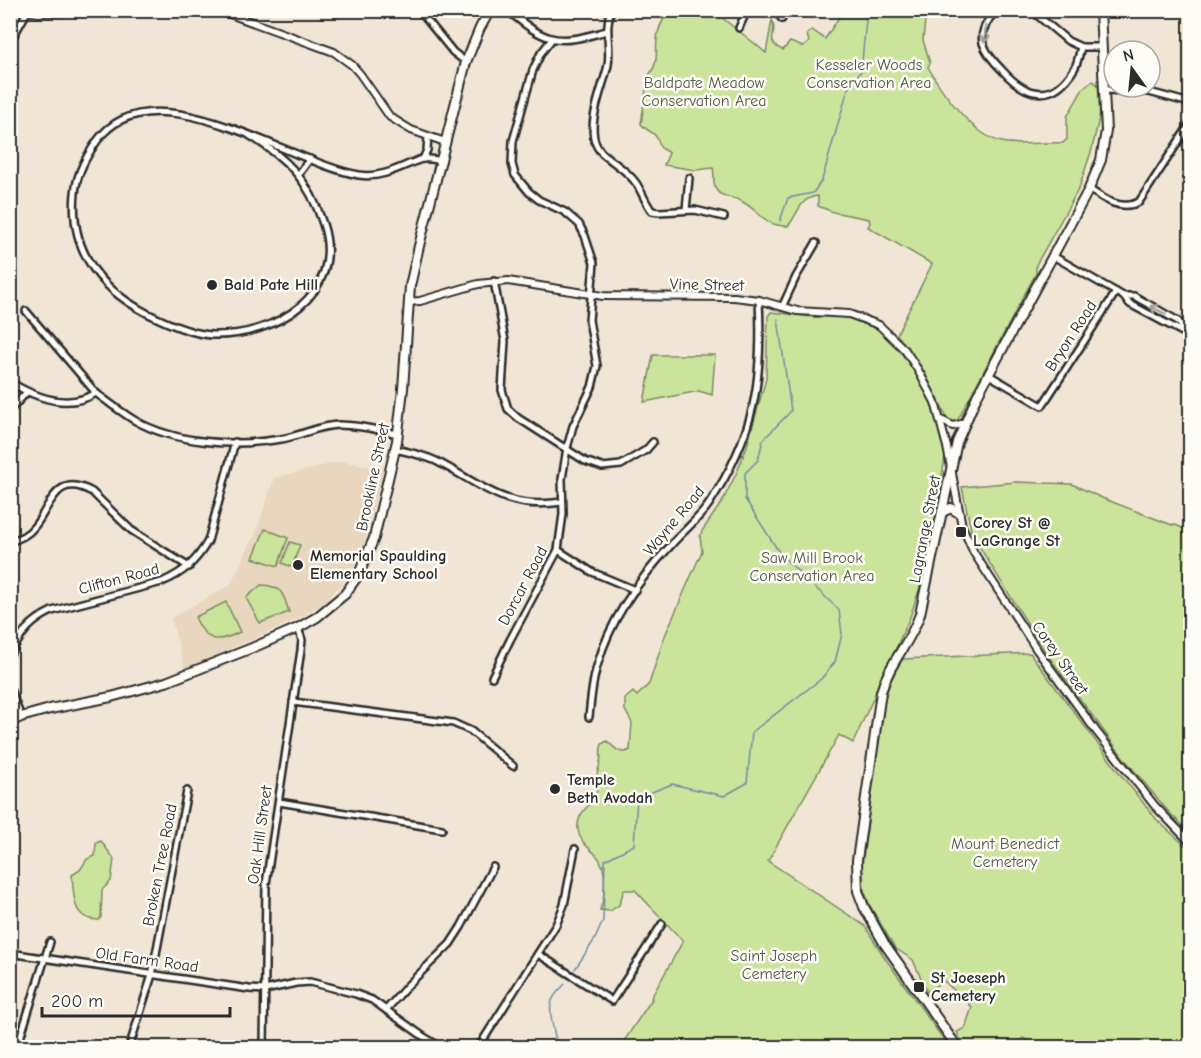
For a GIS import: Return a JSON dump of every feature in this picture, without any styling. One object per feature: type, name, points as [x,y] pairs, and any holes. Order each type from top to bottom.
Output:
[{"type":"main road","name":"Brookline Street","points":[[10,722],[21,717],[166,682],[298,628],[317,617],[345,594],[359,574],[374,538],[398,434],[404,389],[408,302],[419,246],[466,62],[490,10]]},
{"type":"main road","name":"Lagrange Street","points":[[1100,10],[1102,58]]},
{"type":"main road","name":"Lagrange Street","points":[[958,1047],[891,954],[872,923],[861,899],[856,873],[881,692],[889,672],[911,637],[919,619],[957,442],[989,375],[1089,189],[1101,160],[1105,147],[1105,99]]},
{"type":"main road","points":[[942,513],[951,508],[959,513]]},
{"type":"street","points":[[18,10],[51,13],[73,10]]},
{"type":"street","points":[[219,10],[334,52],[352,65],[390,117],[398,124],[445,142]]},
{"type":"street","points":[[419,10],[453,52],[466,62]]},
{"type":"street","points":[[507,10],[552,39],[576,38],[607,32]]},
{"type":"street","points":[[611,10],[607,32],[609,58],[593,125],[595,143],[600,151],[628,173],[652,211],[686,210],[724,217]]},
{"type":"street","points":[[739,28],[747,10]]},
{"type":"street","points":[[775,10],[782,19]]},
{"type":"street","points":[[997,10],[984,27],[983,44],[993,60],[1015,83],[1029,92],[1038,94],[1055,89],[1076,68],[1081,47]]},
{"type":"street","points":[[1030,10],[1068,41],[1081,47],[1101,47]]},
{"type":"street","points":[[10,42],[27,12]]},
{"type":"street","name":"Dorcar Road","points":[[492,677],[558,550],[563,514],[562,479],[567,448],[573,426],[597,374],[589,320],[594,263],[591,250],[579,224],[565,212],[539,200],[529,192],[515,175],[512,164],[513,141],[533,70],[545,45],[552,39]]},
{"type":"street","points":[[1162,96],[1191,104]]},
{"type":"street","points":[[249,135],[275,150],[298,175],[319,211],[327,243],[327,258],[321,284],[302,305],[282,319],[256,329],[212,335],[192,332],[146,313],[106,285],[83,254],[78,239],[74,213],[76,181],[89,152],[101,135],[114,123],[133,115],[150,112],[189,116],[249,135],[345,172],[367,176],[390,172],[423,159],[442,161]]},
{"type":"street","points":[[1089,189],[1102,198],[1122,206],[1127,207],[1139,202],[1191,124]]},
{"type":"street","points":[[423,159],[427,150],[428,137]]},
{"type":"street","points":[[298,175],[310,159]]},
{"type":"street","points":[[686,210],[689,178]]},
{"type":"street","points":[[782,307],[816,243]]},
{"type":"street","name":"Bryon Road","points":[[989,375],[1042,406],[1116,292],[1053,256]]},
{"type":"street","points":[[494,281],[506,341],[502,381],[504,399],[508,409],[518,418],[585,461],[602,467],[612,467],[634,458],[653,442]]},
{"type":"street","name":"Vine Street","points":[[408,302],[420,301],[494,281],[590,295],[734,297],[759,300],[797,311],[849,314],[879,325],[905,350],[934,402],[951,466]]},
{"type":"street","points":[[1116,292],[1123,296],[1134,297],[1174,319],[1182,325],[1189,336]]},
{"type":"street","name":"Wayne Road","points":[[589,717],[597,664],[609,633],[634,590],[671,544],[708,506],[746,436],[758,382],[761,336],[759,300]]},
{"type":"street","points":[[26,311],[96,393],[135,420],[157,430],[189,439],[235,442],[284,439],[337,425],[398,434]]},
{"type":"street","points":[[10,382],[27,392],[55,401],[69,402],[89,398],[96,393]]},
{"type":"street","points":[[10,410],[27,392]]},
{"type":"street","points":[[940,419],[953,426],[965,423]]},
{"type":"street","name":"Clifton Road","points":[[10,654],[35,619],[52,611],[162,582],[189,567],[200,555],[208,541],[235,442]]},
{"type":"street","points":[[395,449],[434,460],[502,498],[530,505],[562,502]]},
{"type":"street","name":"Corey Street","points":[[951,466],[959,513],[974,553],[1040,656],[1155,806],[1191,842]]},
{"type":"street","points":[[10,542],[28,533],[36,525],[56,492],[75,486],[92,492],[131,530],[189,567]]},
{"type":"street","points":[[558,550],[592,572],[634,590]]},
{"type":"street","name":"Oak Hill Street","points":[[264,1047],[266,884],[301,650],[302,640],[298,628]]},
{"type":"street","points":[[10,688],[21,717]]},
{"type":"street","points":[[292,702],[453,723],[471,730],[513,766]]},
{"type":"street","name":"Broken Tree Road","points":[[129,1047],[152,975],[187,791]]},
{"type":"street","points":[[279,802],[442,829]]},
{"type":"street","points":[[478,1047],[556,925],[564,905],[575,849]]},
{"type":"street","points":[[386,1010],[450,944],[462,927],[493,867]]},
{"type":"street","points":[[538,954],[612,1001],[662,924]]},
{"type":"street","points":[[17,1047],[50,942]]},
{"type":"street","name":"Old Farm Road","points":[[10,953],[266,990],[310,982],[372,999],[424,1037],[442,1047]]},
{"type":"shaded area","name":"Memorial Spaulding Elementary School","points":[[342,461],[383,470],[364,545],[341,585],[323,603],[298,619],[185,669],[171,618],[230,585],[257,530],[274,478]]},
{"type":"green space","points":[[670,10],[714,11],[766,53],[772,20],[774,44],[783,50],[790,42],[803,47],[809,42],[807,34],[812,30],[825,39],[843,11],[926,11],[923,40],[930,63],[928,67],[959,112],[980,131],[1002,142],[1063,143],[1067,139],[1067,117],[1084,87],[1093,81],[1098,85],[1101,109],[1092,149],[1079,188],[1036,265],[1036,273],[957,421],[953,423],[947,418],[925,373],[897,334],[932,264],[868,227],[869,219],[833,212],[818,206],[818,196],[803,203],[788,226],[779,225],[767,220],[746,203],[719,193],[715,189],[713,168],[696,170],[664,165],[669,153],[660,147],[655,135],[641,124],[648,76],[656,60],[658,33]]},
{"type":"green space","name":"Saw Mill Brook Conservation Area","points":[[771,312],[821,318],[823,316],[851,318],[873,325],[893,342],[913,369],[948,436],[930,557],[910,617],[853,743],[839,735],[768,861],[865,926],[885,958],[949,1047],[620,1047],[652,999],[683,941],[635,890],[624,890],[619,905],[610,911],[600,910],[604,890],[603,868],[597,856],[581,838],[578,830],[579,818],[596,794],[602,744],[607,741],[620,752],[630,750],[632,723],[625,710],[625,699],[633,692],[637,696],[649,684],[664,638],[702,551],[700,537],[702,531],[722,502],[747,446],[766,379],[768,316]]},
{"type":"green space","points":[[653,355],[715,355],[712,395],[699,391],[644,402]]},
{"type":"green space","points":[[1016,482],[1072,484],[1172,525],[1187,530],[1186,524],[1190,527],[1190,833],[1167,810],[1123,757],[1044,650],[972,535],[962,487]]},
{"type":"green space","points":[[265,529],[288,538],[278,566],[253,558]]},
{"type":"green space","points":[[290,542],[300,545],[292,567],[282,563]]},
{"type":"green space","points":[[261,585],[278,589],[289,612],[260,623],[246,598]]},
{"type":"green space","points":[[226,602],[240,632],[218,639],[208,636],[203,632],[195,617]]},
{"type":"green space","name":"Mount Benedict Cemetery","points":[[1030,653],[1157,820],[1190,850],[1190,1047],[1039,1047],[1023,1038],[1015,1044],[1015,1047],[964,1047],[957,1032],[965,1028],[972,1007],[944,981],[927,992],[913,960],[895,948],[870,906],[864,890],[862,865],[884,702],[899,665],[903,659]]},
{"type":"green space","points":[[101,841],[114,859],[111,881],[102,890],[99,920],[90,919],[79,912],[74,899],[72,875],[80,870],[87,859],[95,856],[96,843]]},
{"type":"waterway","points":[[780,221],[788,198],[813,193],[822,180],[848,89],[861,71],[867,10]]},
{"type":"waterway","points":[[575,969],[595,939],[603,921],[605,860],[634,845],[637,798],[672,784],[724,796],[747,783],[752,732],[821,679],[835,662],[842,634],[839,610],[781,555],[745,499],[745,473],[758,460],[763,440],[791,411],[778,319]]},
{"type":"waterway","points":[[559,1048],[551,1008],[555,995],[565,984]]},
{"type":"place","name":"Bald Pate Hill","points":[[212,285]]},
{"type":"place","name":"Corey St @ LaGrange St","points":[[961,532]]},
{"type":"place","name":"Memorial Spaulding Elementary School","points":[[298,565]]},
{"type":"place","name":"Temple Beth Avodah","points":[[555,789]]},
{"type":"place","name":"St Joeseph Cemetery","points":[[919,987]]},
{"type":"park label","name":"Kesseler Woods Conservation Area","points":[[869,74]]},
{"type":"park label","name":"Baldpate Meadow Conservation Area","points":[[704,92]]},
{"type":"park label","name":"Saint Joseph Cemetery","points":[[774,965]]}]
